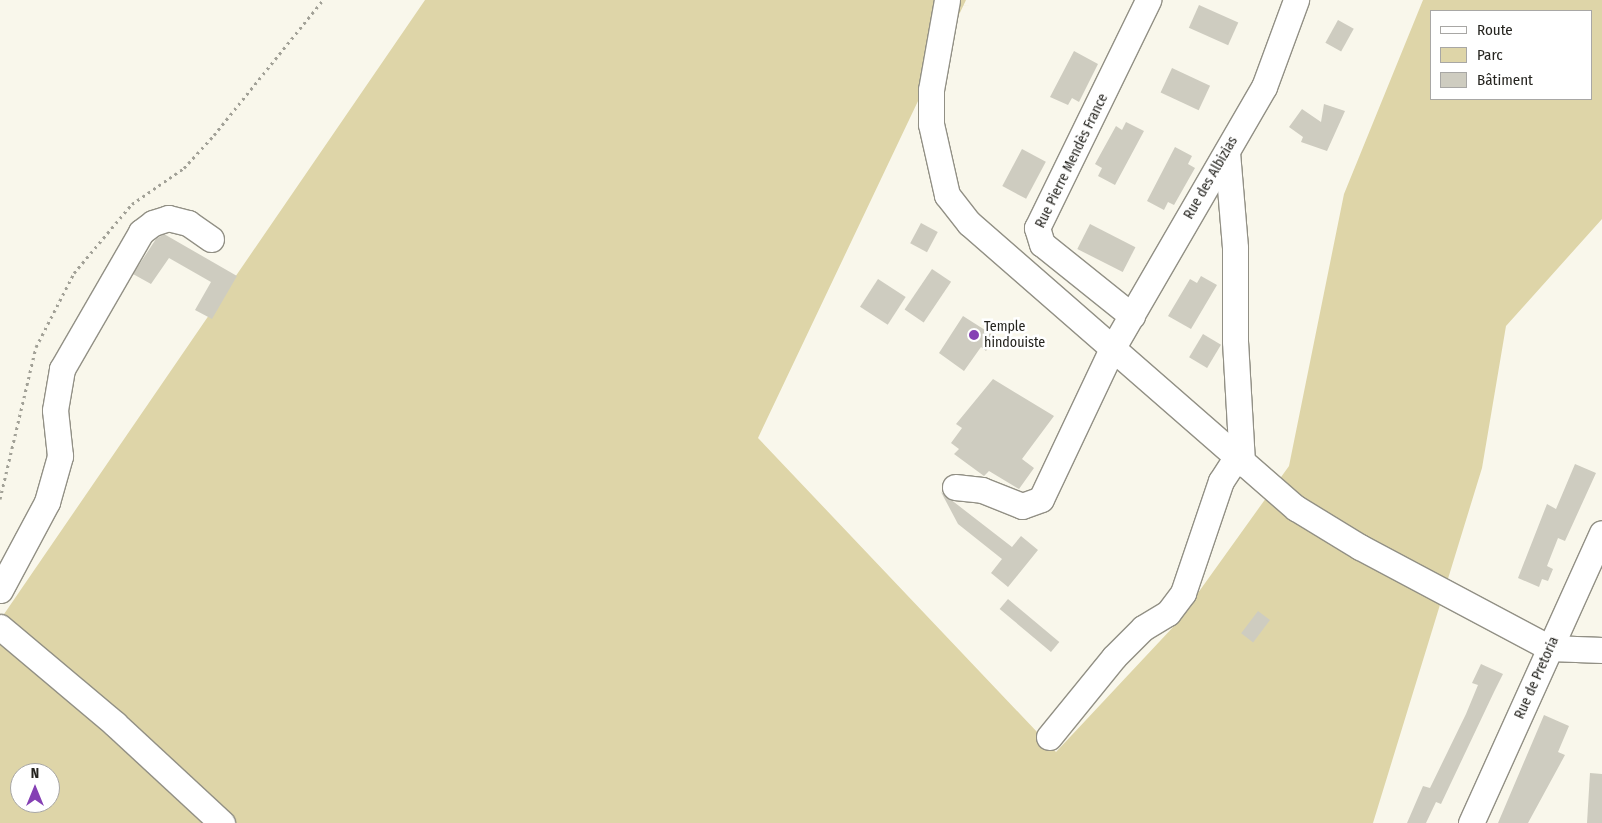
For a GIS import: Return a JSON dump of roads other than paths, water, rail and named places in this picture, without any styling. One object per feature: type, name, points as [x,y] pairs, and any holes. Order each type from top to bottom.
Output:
[{"type":"street","points":[[947,0],[931,90],[930,124],[936,160],[947,195],[969,223],[1016,268],[1296,508],[1360,547],[1550,648],[1602,650]]},
{"type":"street","name":"Rue Pierre Mendès France","points":[[1132,316],[1042,244],[1037,228],[1148,0]]},
{"type":"street","name":"Rue des Albizias","points":[[954,487],[982,490],[1022,506],[1041,499],[1112,349],[1264,87],[1296,0]]},
{"type":"street","points":[[1049,737],[1114,657],[1143,628],[1168,613],[1184,593],[1222,481],[1239,461],[1235,341],[1235,248],[1227,152]]},
{"type":"street","points":[[0,590],[47,502],[60,456],[55,410],[62,369],[141,232],[152,223],[168,218],[188,223],[211,239]]},
{"type":"street","name":"Rue de Pretoria","points":[[1471,823],[1602,533]]},
{"type":"street","points":[[0,627],[115,724],[222,823]]},
{"type":"place","name":"Temple hindouiste","points":[[974,335]]}]
